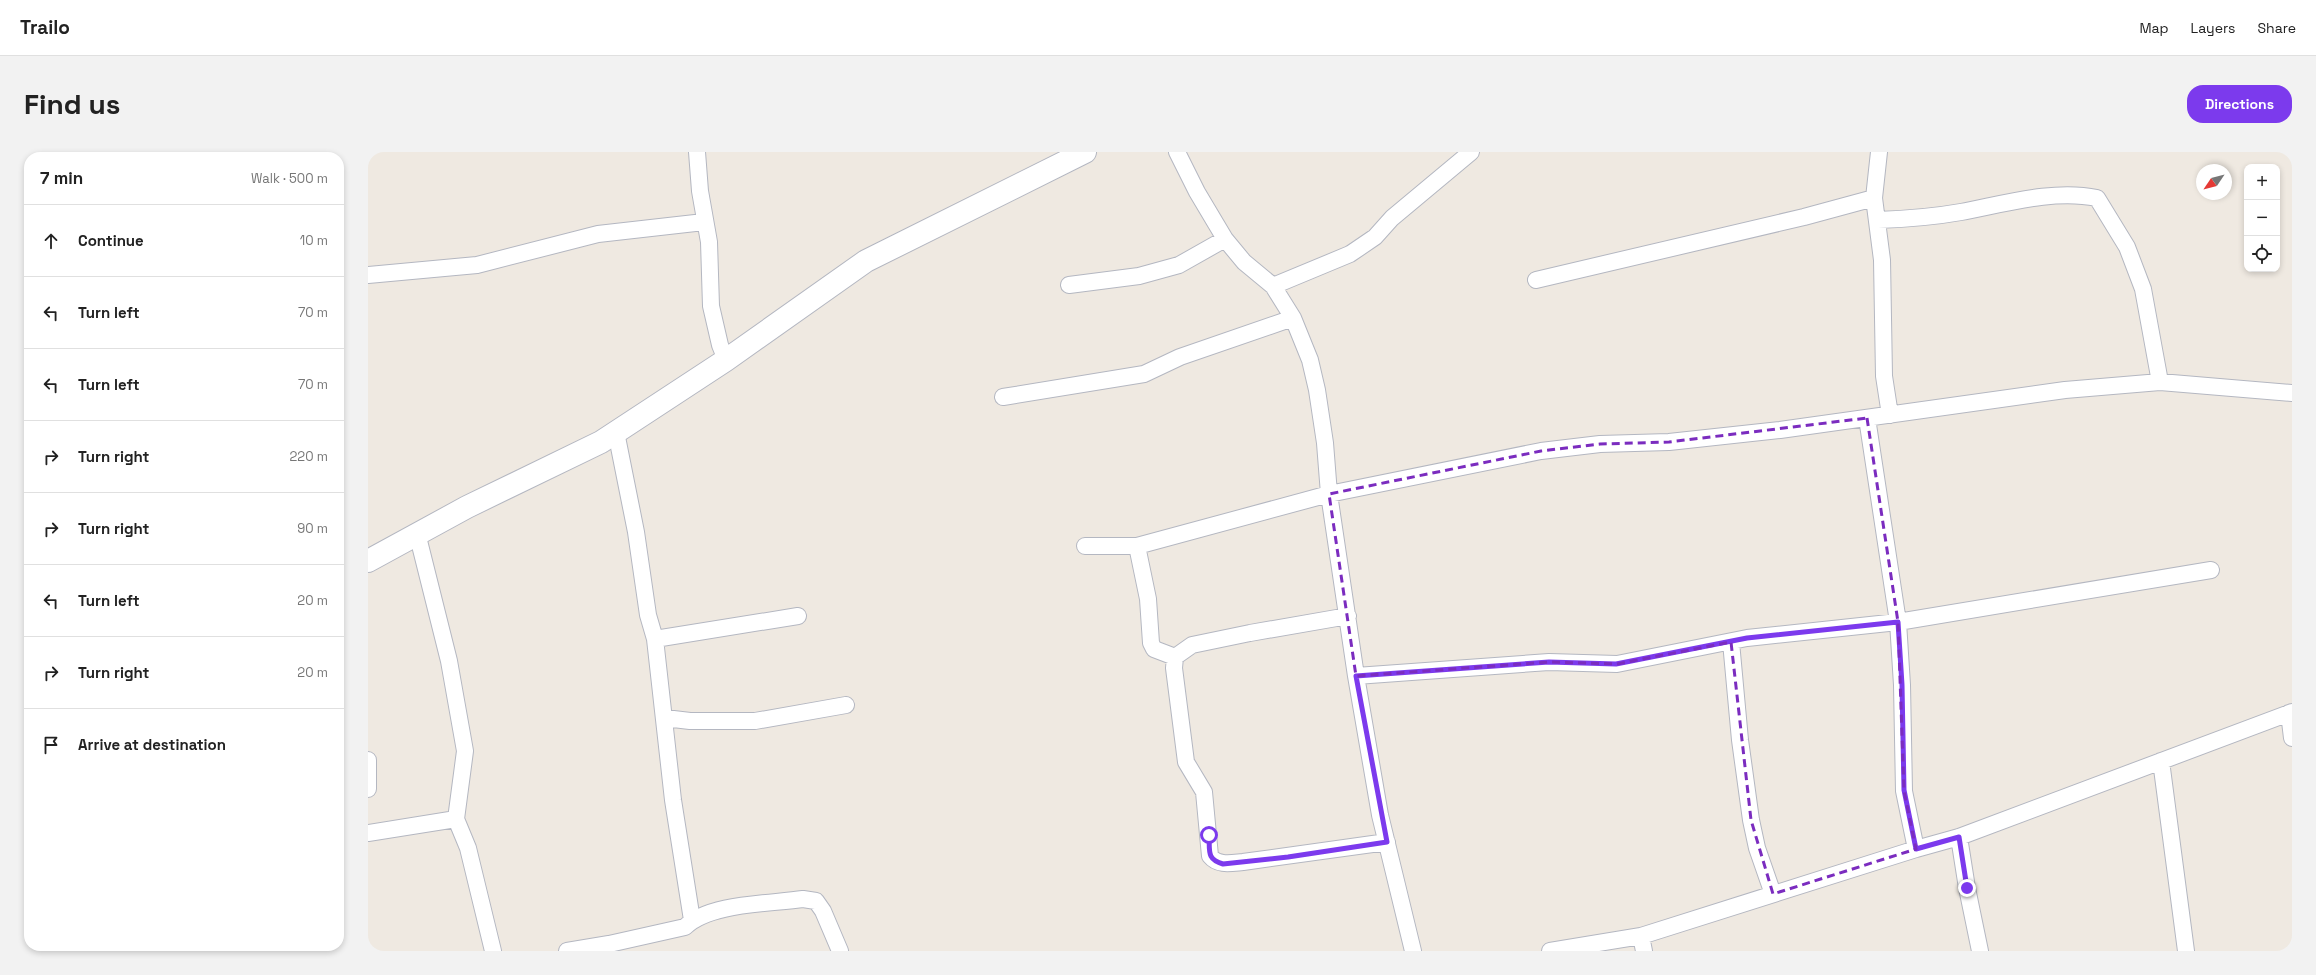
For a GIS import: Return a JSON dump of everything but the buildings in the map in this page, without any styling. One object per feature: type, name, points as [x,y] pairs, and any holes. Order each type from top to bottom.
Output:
[{"type":"street","points":[[697,152],[704,222],[709,242],[711,306],[720,345],[726,360]]},
{"type":"street","points":[[368,561],[417,533],[601,442],[726,360],[866,261],[1085,152]]},
{"type":"street","points":[[1177,152],[1189,178],[1225,240],[1244,262],[1273,286],[1294,318],[1310,360],[1317,390],[1325,443],[1329,494],[1356,676],[1387,842],[1413,951]]},
{"type":"street","points":[[1273,286],[1350,254],[1375,238],[1392,218],[1471,152]]},
{"type":"street","points":[[1879,152],[1874,198],[1882,260],[1884,376],[1890,415]]},
{"type":"street","points":[[1878,220],[1919,219],[2003,203],[2078,194],[2097,198],[2127,247],[2143,288],[2160,382]]},
{"type":"street","points":[[1536,280],[1804,217],[1874,198]]},
{"type":"street","points":[[368,275],[477,265],[598,234],[704,222]]},
{"type":"street","points":[[1069,285],[1139,276],[1179,265],[1225,240]]},
{"type":"street","points":[[1003,397],[1144,374],[1180,357],[1294,318]]},
{"type":"street","points":[[1085,546],[1137,546],[1329,494],[1541,451],[1600,444],[1669,442],[1890,415],[2066,390],[2160,382],[2292,393]]},
{"type":"street","points":[[1867,418],[1898,622],[1902,685],[1904,790],[1916,849]]},
{"type":"street","points":[[616,432],[636,532],[648,615],[655,639],[673,800],[692,920]]},
{"type":"street","points":[[417,533],[449,661],[465,751],[456,819],[468,848],[493,951]]},
{"type":"street","points":[[1137,546],[1148,599],[1151,643],[1154,649],[1175,657]]},
{"type":"street","points":[[1356,676],[1549,662],[1616,664],[1731,642],[1898,622],[2211,570]]},
{"type":"street","points":[[655,639],[798,616]]},
{"type":"street","points":[[1175,657],[1192,645],[1348,616]]},
{"type":"street","points":[[1731,642],[1740,740],[1751,820],[1757,848],[1773,894]]},
{"type":"street","points":[[1175,657],[1178,715],[1186,762],[1204,792],[1210,856],[1214,861],[1223,864],[1250,862],[1387,842]]},
{"type":"street","points":[[665,718],[690,722],[755,721],[846,705]]},
{"type":"street","points":[[1550,951],[1642,944],[1773,894],[1959,837],[2290,712],[2292,738]]},
{"type":"street","points":[[368,760],[368,790]]},
{"type":"street","points":[[2161,761],[2186,951]]},
{"type":"street","points":[[368,833],[456,819]]},
{"type":"street","points":[[1959,837],[1980,951]]},
{"type":"street","points":[[567,951],[685,928],[692,920],[722,909],[803,899],[816,901],[823,911],[840,951]]},
{"type":"highlighted area","points":[[1867,418],[1898,622],[1904,791],[1916,849],[1773,894],[1751,820],[1731,642],[1617,664],[1549,662],[1356,676],[1329,494],[1541,451],[1600,444],[1669,442]]},
{"type":"route","points":[[1209,835],[1210,856],[1214,861],[1223,864],[1288,857],[1387,842],[1380,814],[1356,676],[1433,669],[1549,662],[1616,664],[1747,638],[1898,622],[1902,685],[1904,790],[1916,849],[1959,837],[1967,888]]}]
